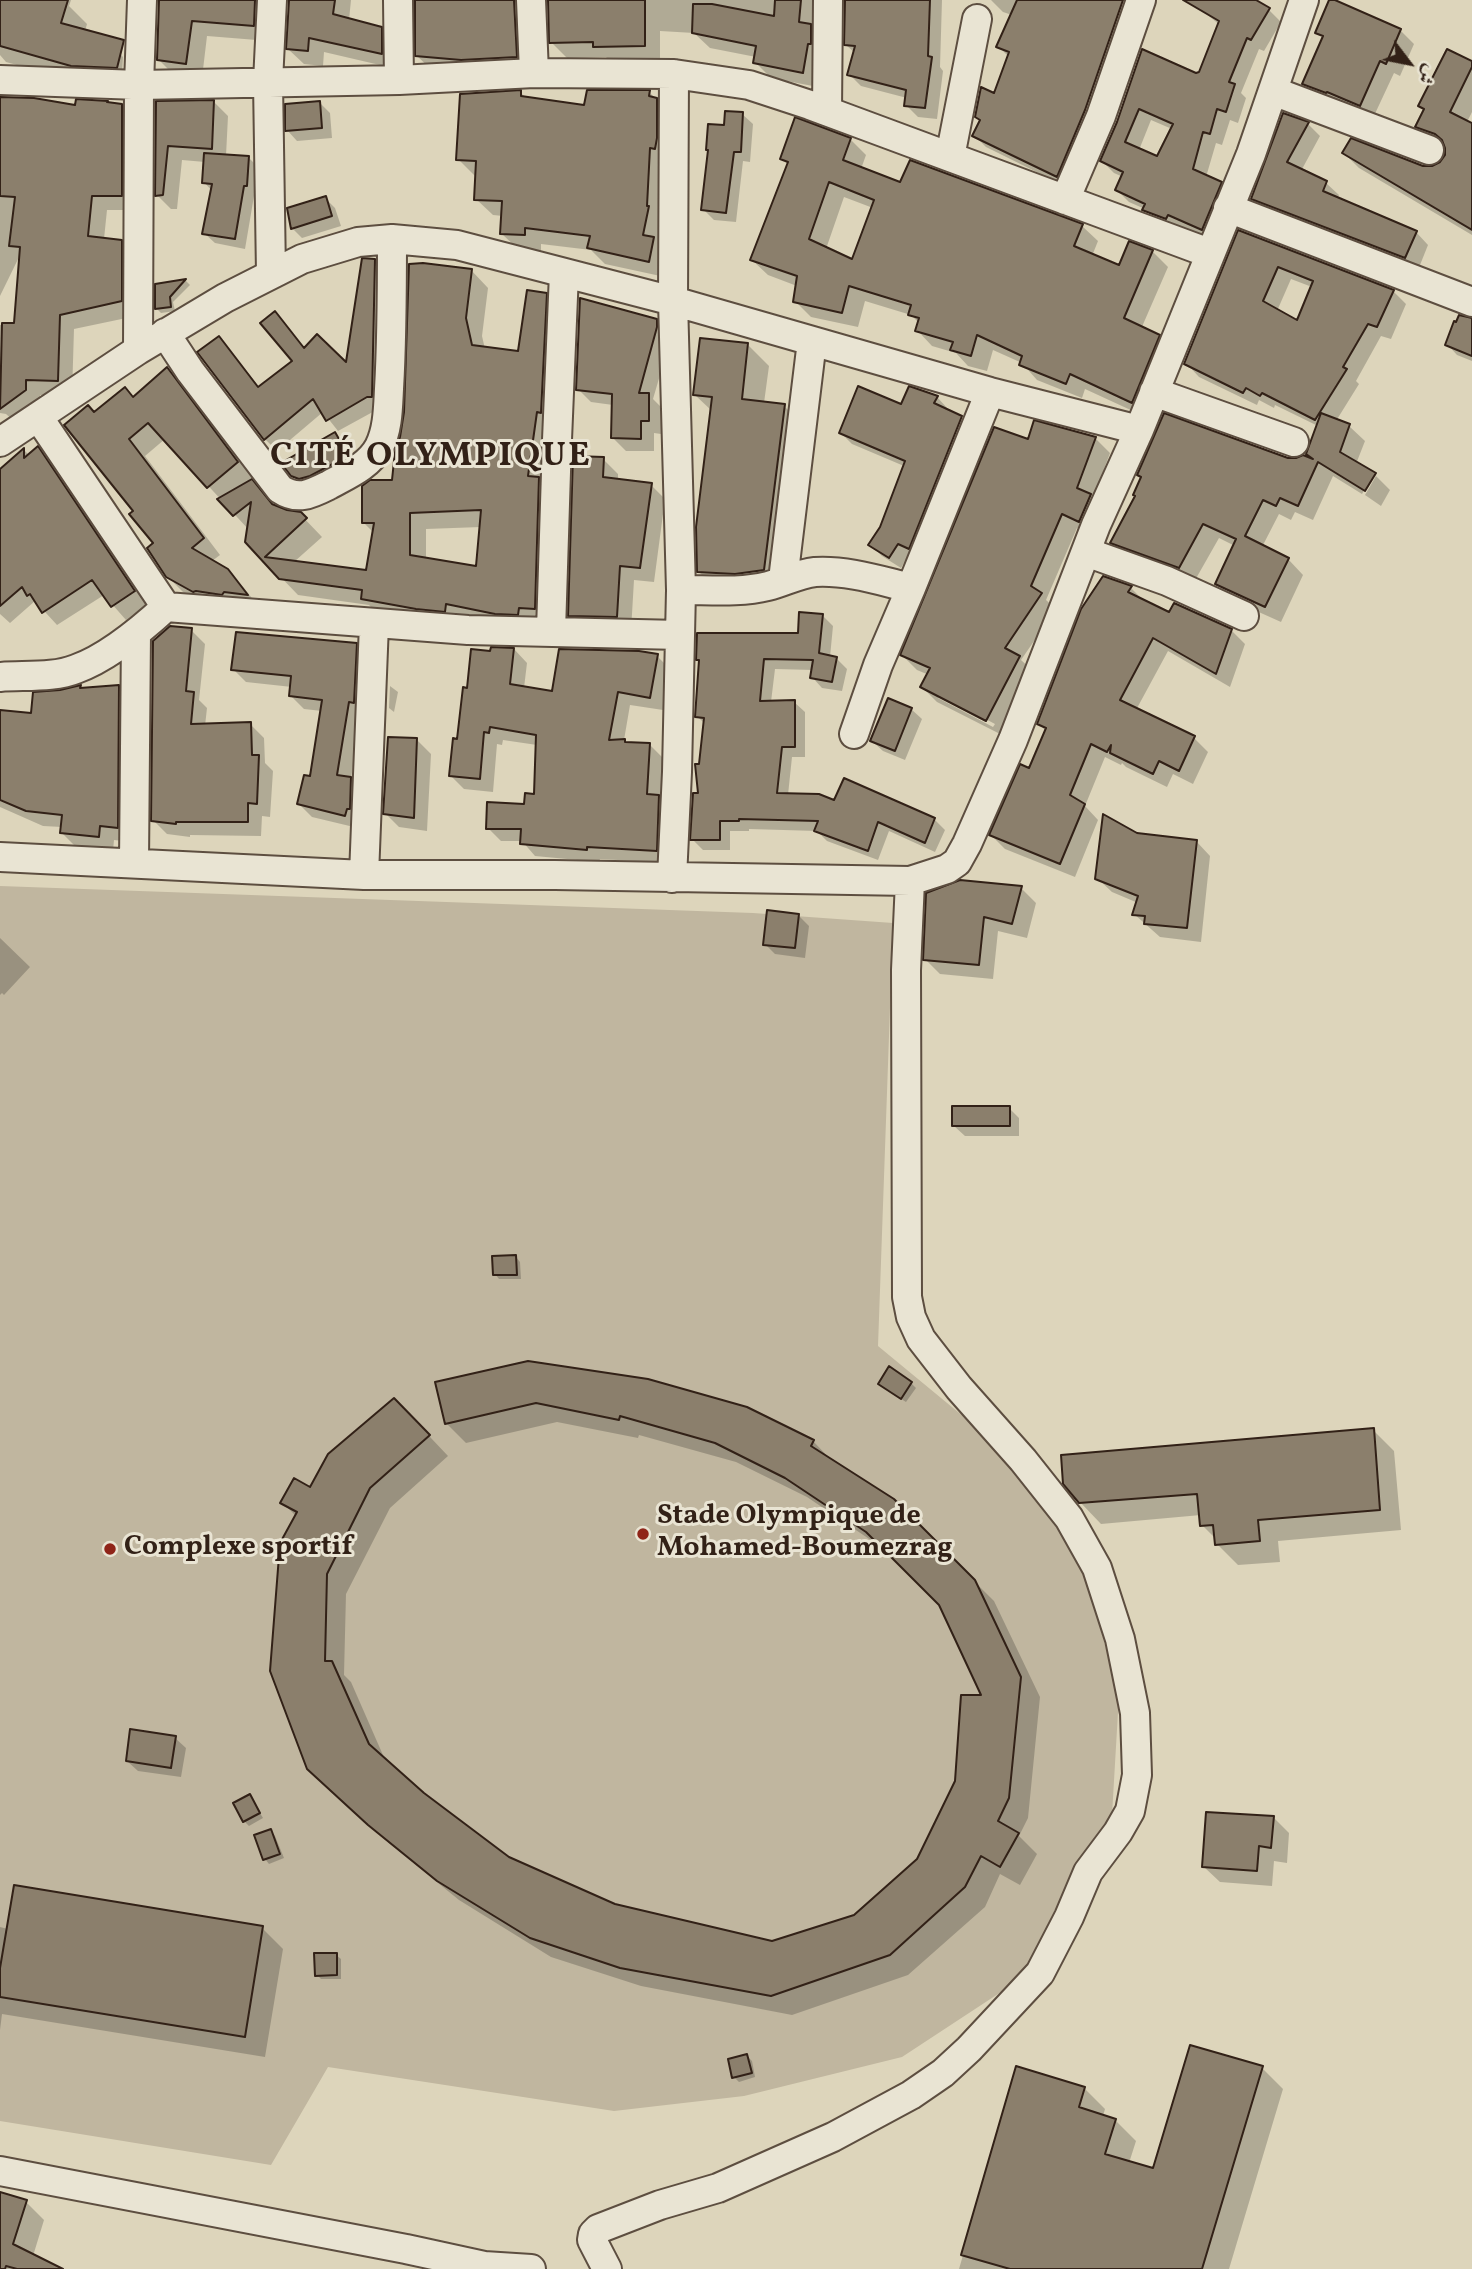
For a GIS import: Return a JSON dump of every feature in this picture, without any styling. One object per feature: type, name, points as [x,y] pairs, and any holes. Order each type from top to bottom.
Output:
[{"type":"street","points":[[138,350],[142,0]]},
{"type":"street","points":[[271,274],[268,82],[272,0]]},
{"type":"street","points":[[398,0],[399,79]]},
{"type":"street","points":[[531,0],[534,73]]},
{"type":"street","points":[[827,111],[828,0]]},
{"type":"street","points":[[1065,200],[1101,116],[1141,0]]},
{"type":"street","points":[[0,857],[364,875],[910,881],[947,869],[957,862],[967,844],[1013,740],[1086,552],[1139,430],[1251,153],[1304,0]]},
{"type":"street","points":[[950,157],[977,19]]},
{"type":"street","points":[[0,80],[139,85],[534,73],[674,74],[749,85],[827,111],[1209,253]]},
{"type":"street","points":[[672,877],[681,590],[673,301],[674,74]]},
{"type":"street","points":[[1273,91],[1429,150]]},
{"type":"street","points":[[1228,208],[1472,302]]},
{"type":"street","points":[[164,333],[280,489],[297,497],[310,495],[368,461],[378,448],[384,433],[392,344],[392,239]]},
{"type":"street","points":[[0,442],[164,333],[271,274],[313,255],[358,242],[392,239],[457,244],[673,301],[990,392],[1139,430]]},
{"type":"street","points":[[551,631],[564,273]]},
{"type":"street","points":[[783,580],[812,341]]},
{"type":"street","points":[[854,734],[878,665],[990,392]]},
{"type":"street","points":[[1154,392],[1294,442]]},
{"type":"street","points":[[39,418],[166,607]]},
{"type":"street","points":[[1086,552],[1167,581],[1244,616]]},
{"type":"street","points":[[681,590],[744,590],[815,572],[835,572],[911,588]]},
{"type":"street","points":[[0,677],[75,670],[136,634],[166,607],[468,630],[680,635]]},
{"type":"street","points":[[364,875],[374,624]]},
{"type":"street","points":[[134,862],[136,634]]},
{"type":"street","points":[[607,2269],[592,2240],[598,2229],[660,2205],[718,2188],[833,2137],[911,2095],[943,2073],[1040,1973],[1069,1917],[1088,1872],[1130,1811],[1136,1775],[1135,1713],[1120,1639],[1097,1568],[1069,1518],[1023,1460],[959,1388],[921,1339],[911,1317],[907,1297],[906,1038],[910,881]]},
{"type":"street","points":[[0,2171],[484,2266],[531,2269]]},
{"type":"shaded area","points":[[0,886],[753,913],[893,923],[878,1346],[981,1431],[1081,1559],[1119,1695],[1112,1815],[1036,1969],[902,2057],[744,2096],[614,2111],[328,2067],[271,2165],[0,2121]]},
{"type":"building","points":[[0,0],[68,0],[61,23],[124,40],[117,68],[71,66],[0,46]]},
{"type":"building","points":[[159,0],[255,0],[254,26],[192,21],[186,64],[157,60]]},
{"type":"building","points":[[289,0],[335,0],[333,14],[382,27],[382,54],[309,38],[308,51],[286,49]]},
{"type":"building","points":[[415,0],[514,0],[517,57],[461,60],[415,56]]},
{"type":"building","points":[[548,0],[645,0],[645,46],[593,47],[593,42],[549,43]]},
{"type":"building","points":[[775,0],[801,0],[799,22],[811,24],[811,44],[808,44],[803,73],[753,63],[756,46],[692,33],[693,4],[712,4],[774,16]]},
{"type":"building","points":[[845,0],[930,0],[928,56],[932,57],[925,108],[904,106],[906,90],[847,75],[855,46],[844,45]]},
{"type":"building","points":[[1017,0],[1123,0],[1085,110],[1057,177],[972,136],[980,120],[975,117],[981,87],[994,93],[1009,52],[996,47]]},
{"type":"building","points":[[1183,0],[1256,0],[1270,8],[1251,40],[1247,38],[1229,82],[1235,84],[1226,112],[1217,109],[1210,134],[1203,132],[1193,169],[1222,182],[1202,230],[1168,215],[1166,219],[1142,210],[1145,204],[1115,190],[1123,172],[1100,161],[1117,122],[1142,49],[1199,72],[1219,21]],"holes":[[[1139,109],[1173,124],[1157,156],[1125,142]]]},
{"type":"building","points":[[1329,0],[1335,0],[1401,29],[1386,64],[1380,61],[1360,106],[1302,84],[1323,36],[1315,33]]},
{"type":"building","points":[[1447,49],[1472,61],[1472,67],[1450,112],[1472,123],[1472,230],[1342,153],[1351,138],[1423,166],[1440,162],[1445,155],[1442,140],[1435,134],[1415,127],[1424,109],[1418,106]]},
{"type":"building","points":[[521,90],[521,96],[584,105],[587,90],[650,90],[649,96],[657,98],[657,138],[655,149],[650,148],[649,206],[643,235],[654,237],[649,262],[587,248],[590,236],[525,228],[525,235],[500,234],[502,201],[474,200],[476,161],[456,160],[460,94]]},
{"type":"building","points":[[0,97],[34,98],[75,105],[76,99],[122,104],[122,196],[92,196],[88,236],[122,240],[122,301],[60,315],[58,381],[26,380],[26,390],[0,409],[2,323],[14,323],[20,247],[9,246],[15,197],[0,196]]},
{"type":"building","points":[[214,100],[212,149],[168,146],[163,195],[155,196],[156,101]]},
{"type":"building","points":[[320,101],[322,128],[285,131],[285,104]]},
{"type":"building","points":[[725,111],[743,112],[741,152],[734,152],[726,213],[701,210],[708,150],[708,124],[724,125]]},
{"type":"building","points":[[1283,113],[1309,122],[1287,162],[1327,181],[1323,191],[1417,231],[1405,258],[1251,199]]},
{"type":"building","points":[[795,117],[851,138],[843,160],[900,182],[910,160],[1083,224],[1074,246],[1119,265],[1129,241],[1153,250],[1124,318],[1160,335],[1132,403],[1070,374],[1066,384],[1019,365],[1022,356],[977,335],[971,356],[950,350],[953,342],[915,331],[919,318],[908,315],[911,305],[849,286],[842,313],[793,302],[797,276],[750,260],[788,162],[780,159]],"holes":[[[829,182],[874,200],[852,259],[809,239]]]},
{"type":"building","points":[[204,153],[249,156],[247,186],[244,186],[235,239],[202,234],[212,184],[202,183]]},
{"type":"building","points":[[326,196],[332,216],[291,229],[287,208]]},
{"type":"building","points":[[1238,230],[1394,290],[1377,327],[1368,324],[1343,367],[1347,369],[1315,420],[1262,393],[1260,396],[1246,388],[1243,393],[1184,364]],"holes":[[[1278,267],[1313,281],[1297,320],[1263,301]]]},
{"type":"building","points":[[362,258],[375,259],[372,397],[367,397],[326,421],[313,399],[264,440],[197,352],[219,336],[258,387],[292,361],[260,323],[275,311],[304,348],[317,334],[346,362]]},
{"type":"building","points":[[423,263],[472,269],[466,318],[472,345],[518,351],[527,290],[547,293],[541,413],[537,412],[528,476],[539,477],[535,609],[519,608],[518,615],[495,614],[446,604],[445,612],[416,609],[361,599],[362,590],[279,579],[245,542],[251,502],[233,516],[217,499],[252,479],[272,504],[301,512],[307,518],[265,557],[366,570],[374,523],[362,523],[362,486],[370,480],[392,480],[404,412],[409,264]],"holes":[[[481,510],[476,566],[410,555],[410,513]]]},
{"type":"building","points":[[186,279],[170,297],[171,307],[155,309],[155,284]]},
{"type":"building","points":[[580,298],[657,319],[639,393],[649,393],[649,421],[641,421],[641,439],[611,438],[612,394],[576,390]]},
{"type":"building","points":[[1459,315],[1472,318],[1472,356],[1445,345]]},
{"type":"building","points":[[700,338],[748,343],[742,399],[785,404],[764,570],[735,574],[697,572],[696,527],[712,397],[693,395]]},
{"type":"building","points":[[167,367],[238,462],[207,488],[148,423],[129,439],[204,538],[192,548],[228,569],[248,595],[193,592],[166,577],[147,548],[153,543],[129,514],[133,511],[64,425],[88,405],[94,412],[125,387],[133,397]]},
{"type":"building","points":[[858,386],[901,404],[909,386],[938,396],[934,403],[962,416],[909,549],[898,544],[889,558],[868,545],[880,527],[905,461],[839,433]]},
{"type":"building","points":[[1164,413],[1288,458],[1303,455],[1313,459],[1306,454],[1321,413],[1350,424],[1340,452],[1376,473],[1365,491],[1318,462],[1298,506],[1280,498],[1276,506],[1263,500],[1245,536],[1289,558],[1265,607],[1215,584],[1236,539],[1203,524],[1179,568],[1110,543],[1135,496],[1133,495],[1141,477],[1137,475]]},
{"type":"building","points":[[1034,420],[1096,437],[1077,488],[1091,494],[1079,522],[1062,514],[1031,586],[1042,593],[1005,648],[1020,656],[986,721],[920,687],[930,668],[900,655],[994,427],[1028,439]]},
{"type":"building","points":[[335,432],[348,455],[342,459],[299,479],[291,476],[281,463]]},
{"type":"building","points":[[38,446],[135,591],[111,607],[92,580],[42,613],[22,587],[0,606],[0,469],[24,448],[24,458]]},
{"type":"building","points":[[573,456],[604,457],[603,477],[652,483],[640,568],[620,566],[617,617],[568,616]]},
{"type":"building","points":[[1103,576],[1132,586],[1128,592],[1169,612],[1174,603],[1232,629],[1216,674],[1153,638],[1120,700],[1195,736],[1179,771],[1159,761],[1153,774],[1110,753],[1111,745],[1107,752],[1091,744],[1070,795],[1085,804],[1060,864],[989,835],[1020,764],[1029,768],[1046,728],[1037,724],[1081,609]]},
{"type":"building","points":[[799,612],[823,614],[819,653],[837,657],[832,682],[810,678],[813,660],[764,659],[760,701],[795,700],[795,747],[782,747],[777,793],[819,794],[834,800],[844,778],[935,818],[925,843],[878,822],[868,851],[814,831],[818,821],[739,819],[720,821],[720,840],[690,840],[693,793],[698,793],[695,764],[699,764],[704,718],[695,717],[699,660],[696,660],[697,633],[798,633]]},
{"type":"building","points":[[170,626],[192,628],[186,691],[194,692],[191,724],[251,722],[252,755],[259,755],[257,804],[248,803],[248,822],[176,824],[151,821],[153,641]]},
{"type":"building","points":[[236,632],[357,643],[354,703],[349,702],[337,775],[351,777],[350,809],[347,809],[345,816],[297,804],[304,775],[310,776],[322,700],[289,696],[291,676],[231,670]]},
{"type":"building","points":[[491,647],[514,648],[510,684],[552,691],[559,649],[658,654],[650,698],[618,692],[609,740],[625,739],[625,742],[650,743],[647,794],[659,795],[657,851],[587,847],[587,850],[520,844],[521,829],[486,829],[487,802],[524,804],[525,793],[534,794],[536,735],[490,727],[489,733],[484,732],[480,779],[449,776],[453,738],[457,739],[463,687],[467,688],[471,649],[490,651]]},
{"type":"building","points":[[81,685],[80,688],[119,685],[118,828],[100,826],[99,837],[60,833],[62,815],[26,811],[0,800],[0,710],[31,713],[33,692]]},
{"type":"building","points":[[888,698],[912,708],[895,751],[870,741]]},
{"type":"building","points":[[388,737],[417,738],[414,818],[383,814]]},
{"type":"building","points":[[1103,814],[1137,833],[1197,840],[1187,928],[1144,924],[1145,916],[1132,915],[1138,896],[1095,879]]},
{"type":"building","points":[[960,880],[1022,886],[1012,924],[984,917],[979,965],[923,960],[926,893]]},
{"type":"building","points":[[767,910],[799,914],[795,948],[763,945]]},
{"type":"building","points":[[952,1106],[1010,1106],[1010,1126],[952,1126]]},
{"type":"building","points":[[516,1255],[517,1275],[493,1275],[492,1256]]},
{"type":"building","points":[[528,1361],[648,1379],[747,1407],[814,1440],[811,1446],[894,1499],[975,1580],[1021,1677],[1009,1798],[998,1821],[1019,1833],[1000,1867],[981,1856],[965,1887],[890,1955],[771,1996],[620,1968],[530,1938],[437,1881],[368,1825],[307,1769],[270,1671],[280,1543],[297,1512],[280,1503],[294,1478],[310,1487],[328,1454],[394,1398],[430,1435],[370,1488],[327,1574],[325,1661],[332,1661],[369,1744],[424,1793],[509,1857],[615,1904],[772,1941],[854,1915],[917,1859],[955,1781],[961,1695],[981,1695],[939,1605],[866,1532],[785,1478],[715,1443],[620,1416],[619,1420],[536,1403],[445,1424],[435,1382]]},
{"type":"building","points":[[889,1366],[912,1382],[901,1399],[878,1384]]},
{"type":"building","points":[[1374,1428],[1380,1510],[1258,1520],[1260,1541],[1215,1545],[1213,1525],[1200,1526],[1197,1494],[1079,1503],[1063,1484],[1061,1455]]},
{"type":"building","points":[[130,1729],[176,1736],[171,1768],[126,1761]]},
{"type":"building","points":[[250,1794],[260,1813],[243,1822],[233,1803]]},
{"type":"building","points":[[1206,1812],[1274,1816],[1271,1848],[1259,1846],[1257,1871],[1202,1867]]},
{"type":"building","points":[[271,1829],[280,1854],[263,1860],[254,1835]]},
{"type":"building","points":[[14,1885],[263,1926],[245,2037],[0,1997],[0,1968]]},
{"type":"building","points":[[314,1953],[337,1953],[337,1975],[315,1976]]},
{"type":"building","points":[[1190,2045],[1263,2066],[1202,2269],[1010,2269],[961,2255],[1016,2066],[1085,2087],[1079,2107],[1116,2119],[1105,2154],[1153,2168]]},
{"type":"building","points":[[747,2054],[752,2073],[732,2078],[728,2059]]},
{"type":"building","points":[[0,2192],[27,2200],[13,2244],[63,2269],[17,2269],[6,2266],[5,2269],[0,2269]]},
{"type":"place","name":"Stade Olympique de Mohamed-Boumezrag","points":[[643,1534]]},
{"type":"place","name":"Complexe sportif","points":[[110,1549]]},
{"type":"district","name":"CITÉ OLYMPIQUE","points":[[431,459]]}]
